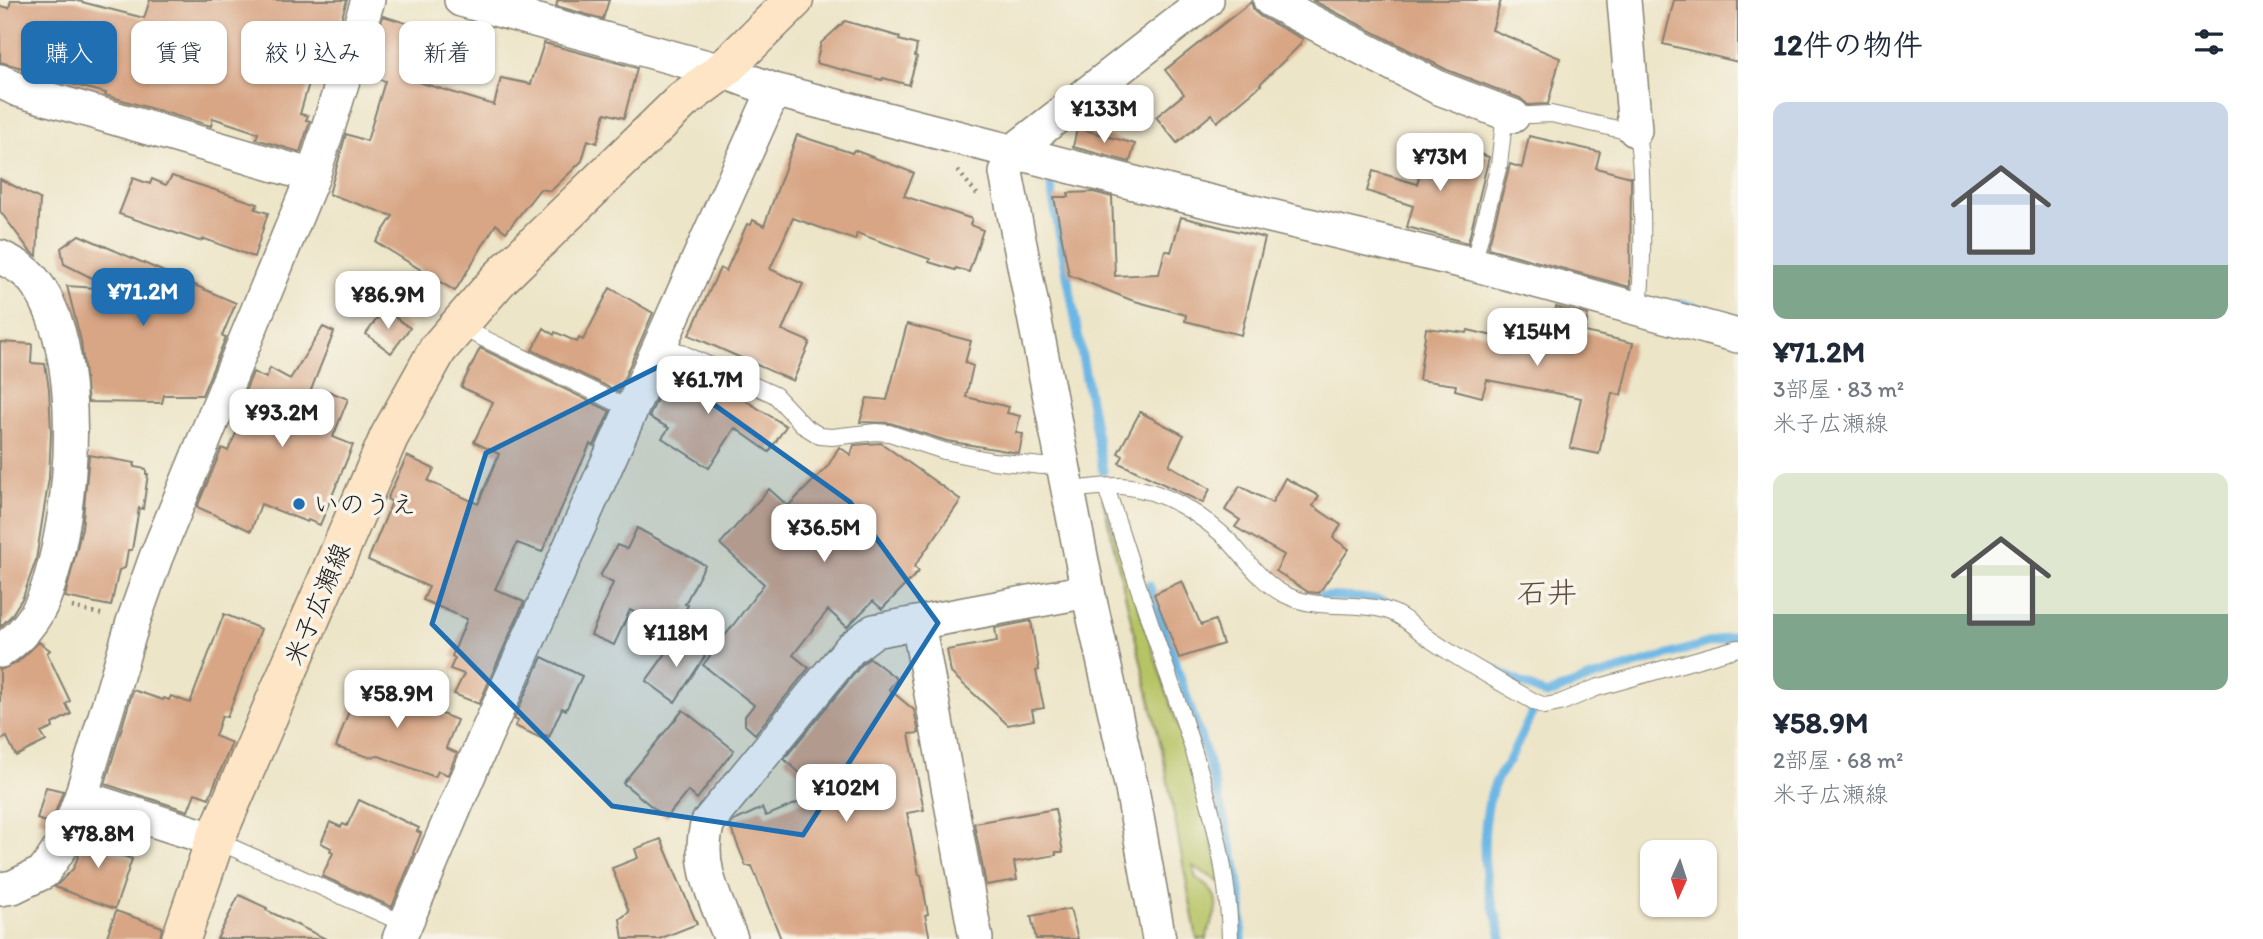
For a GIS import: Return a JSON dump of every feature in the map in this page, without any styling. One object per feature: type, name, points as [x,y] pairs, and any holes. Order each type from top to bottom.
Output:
[{"type":"main road","name":"米子広瀬線","points":[[181,939],[215,840],[389,437],[438,349],[500,278],[674,110],[722,71],[788,9],[794,0]]},
{"type":"street","points":[[0,889],[13,887],[44,872],[65,841],[156,557],[313,176],[368,0]]},
{"type":"street","points":[[461,0],[722,71],[774,90],[1012,152],[1473,264],[1738,336]]},
{"type":"street","points":[[1159,939],[1132,789],[1088,591],[1006,173],[1012,152],[1208,0]]},
{"type":"street","points":[[1270,0],[1439,88],[1509,114]]},
{"type":"street","points":[[1624,0],[1635,130]]},
{"type":"street","points":[[0,81],[18,90],[313,176]]},
{"type":"street","points":[[402,931],[485,737],[774,90]]},
{"type":"street","points":[[0,257],[13,262],[30,276],[55,317],[63,345],[70,441],[62,529],[44,600],[25,629],[0,651]]},
{"type":"street","points":[[731,939],[704,868],[704,836],[708,822],[850,649],[874,631],[1088,591]]},
{"type":"street","points":[[918,623],[976,939]]},
{"type":"street","points":[[81,797],[215,840]]},
{"type":"lane","points":[[1473,264],[1499,165],[1509,114],[1551,114],[1622,131],[1635,130],[1642,189],[1639,310]]},
{"type":"lane","points":[[457,326],[632,410]]},
{"type":"lane","points":[[662,344],[775,395],[804,426],[820,436],[832,438],[876,432],[889,433],[944,451],[993,461],[1042,466],[1065,478],[1106,487],[1135,489],[1170,500],[1202,518],[1229,541],[1269,584],[1283,594],[1321,604],[1387,610],[1472,666],[1545,706],[1560,703],[1596,688],[1738,648]]},
{"type":"lane","points":[[1106,487],[1192,746],[1214,822],[1228,895],[1230,939]]},
{"type":"lane","points":[[215,840],[402,931]]},
{"type":"path","points":[[955,168],[978,195]]},
{"type":"path","points":[[44,600],[133,622]]},
{"type":"highlighted area","points":[[660,366],[850,502],[938,623],[803,835],[612,806],[432,624],[486,453]]},
{"type":"green space","points":[[1102,497],[1191,766],[1218,864],[1221,883],[1193,866],[1196,878],[1212,891],[1216,902],[1207,939],[1197,939],[1163,755]]},
{"type":"building","points":[[11,0],[74,0],[144,18],[150,0],[347,0],[341,21],[241,21],[241,84],[309,84],[300,114],[308,116],[306,120],[310,121],[300,152],[256,139],[258,133],[213,118],[211,126],[71,84],[117,84],[117,21],[21,21],[21,68],[0,62],[0,6],[9,8]]},
{"type":"building","points":[[558,0],[609,0],[603,19],[556,6]]},
{"type":"building","points":[[1312,0],[1501,0],[1492,30],[1560,58],[1548,104],[1528,105],[1520,98],[1447,70]]},
{"type":"building","points":[[1674,0],[1738,0],[1738,62],[1663,44]]},
{"type":"building","points":[[1251,2],[1254,11],[1261,17],[1303,39],[1261,85],[1217,122],[1212,114],[1177,143],[1156,117],[1184,94],[1165,70]]},
{"type":"building","points":[[383,16],[399,21],[399,84],[425,84],[494,105],[501,78],[531,84],[544,43],[637,68],[624,118],[605,113],[597,143],[588,140],[582,161],[551,191],[540,189],[506,232],[496,224],[455,291],[376,242],[393,216],[329,194],[346,134],[367,141],[385,84],[385,21],[381,21]]},
{"type":"building","points":[[845,21],[900,37],[899,40],[917,45],[917,57],[909,85],[816,63],[821,43]]},
{"type":"building","points":[[1077,128],[1135,144],[1130,162],[1073,147]]},
{"type":"building","points":[[797,135],[852,153],[854,150],[914,173],[904,196],[972,219],[970,225],[983,230],[969,272],[929,262],[930,259],[857,233],[855,240],[793,218],[770,269],[803,284],[782,330],[810,342],[793,381],[689,335],[720,268],[726,271],[747,224],[751,225],[753,220],[764,226]]},
{"type":"building","points":[[1529,136],[1600,152],[1596,168],[1631,177],[1630,287],[1488,248],[1510,164],[1522,168]]},
{"type":"building","points":[[1454,146],[1489,157],[1468,243],[1407,227],[1413,206],[1367,191],[1373,171],[1417,184],[1427,149],[1450,156]]},
{"type":"building","points":[[172,176],[258,204],[255,209],[268,213],[254,257],[205,239],[199,241],[119,214],[133,178],[150,184],[152,179],[166,185]]},
{"type":"building","points":[[0,179],[40,199],[37,256],[30,251],[0,211]]},
{"type":"building","points":[[1093,192],[1112,197],[1115,276],[1159,274],[1165,250],[1171,252],[1181,217],[1265,238],[1241,335],[1185,321],[1186,315],[1131,300],[1069,275],[1054,197],[1069,197],[1068,193]]},
{"type":"building","points":[[79,235],[236,303],[222,336],[226,337],[202,395],[164,395],[162,403],[88,402],[81,341],[67,286],[114,289],[64,264],[61,248]]},
{"type":"building","points":[[610,288],[653,313],[618,392],[532,350],[544,328],[554,335],[555,332],[577,342],[579,338],[583,340]]},
{"type":"building","points":[[1556,307],[1588,315],[1585,332],[1633,343],[1621,395],[1612,393],[1599,454],[1570,448],[1581,398],[1487,380],[1482,397],[1455,390],[1456,385],[1419,380],[1426,328],[1467,333],[1468,330],[1534,346],[1538,333],[1550,337]]},
{"type":"building","points":[[384,309],[410,328],[391,353],[366,334]]},
{"type":"building","points":[[907,324],[971,341],[965,363],[973,366],[966,397],[1009,407],[1007,413],[1020,416],[1016,433],[1023,434],[1019,453],[947,441],[890,423],[860,422],[867,398],[887,400]]},
{"type":"building","points":[[323,327],[334,332],[301,415],[306,417],[326,390],[348,399],[333,437],[353,445],[320,525],[261,504],[251,531],[197,507],[222,448],[228,451],[253,396],[243,396],[253,372],[266,378],[270,368],[290,379]]},
{"type":"building","points":[[0,342],[32,344],[31,363],[45,364],[51,433],[49,478],[36,560],[23,597],[0,627]]},
{"type":"building","points":[[480,348],[610,411],[594,446],[590,444],[542,552],[517,543],[495,589],[524,602],[479,704],[454,694],[464,674],[450,669],[455,658],[452,656],[467,619],[423,600],[429,587],[368,560],[392,502],[387,499],[407,456],[434,469],[428,481],[478,504],[499,454],[474,442],[493,402],[461,387]]},
{"type":"building","points":[[674,361],[705,375],[786,426],[769,452],[735,428],[709,468],[662,438],[669,428],[649,417]]},
{"type":"building","points":[[1140,412],[1184,435],[1169,465],[1210,489],[1203,503],[1119,463],[1123,456],[1118,453]]},
{"type":"building","points":[[881,443],[961,500],[914,567],[919,571],[882,609],[873,601],[847,627],[828,610],[793,655],[809,668],[755,734],[745,725],[745,716],[754,705],[703,665],[764,584],[720,544],[769,489],[788,506],[828,466],[839,447],[851,455],[854,445]]},
{"type":"building","points":[[89,455],[135,463],[134,467],[146,469],[148,474],[143,509],[139,508],[132,550],[128,550],[125,568],[119,570],[111,606],[65,597],[82,528]]},
{"type":"building","points":[[1285,478],[1319,496],[1313,506],[1341,525],[1333,538],[1349,549],[1319,593],[1308,592],[1276,571],[1284,555],[1235,527],[1240,520],[1225,510],[1240,486],[1272,503]]},
{"type":"building","points":[[637,528],[705,565],[685,604],[688,605],[674,634],[630,610],[614,645],[591,635],[613,583],[600,576],[617,545],[627,549]]},
{"type":"building","points":[[1182,581],[1201,625],[1215,620],[1223,644],[1179,658],[1154,594]]},
{"type":"building","points":[[224,614],[261,629],[227,717],[222,716],[215,736],[232,743],[209,798],[195,793],[188,811],[105,784],[133,690],[163,700],[169,700],[171,696],[190,703]]},
{"type":"building","points":[[1031,621],[1039,670],[1036,671],[1044,708],[1032,710],[1034,720],[1008,725],[951,673],[947,650],[997,641],[995,628]]},
{"type":"building","points":[[678,637],[705,656],[675,702],[646,681]]},
{"type":"building","points":[[39,642],[50,650],[47,653],[70,701],[66,704],[71,714],[52,724],[53,728],[41,733],[46,741],[16,756],[7,737],[0,740],[0,670],[18,662]]},
{"type":"building","points":[[542,657],[582,676],[566,710],[562,708],[549,737],[546,735],[543,739],[515,726],[518,721],[514,719]]},
{"type":"building","points":[[870,658],[897,679],[889,689],[914,710],[919,733],[909,734],[924,810],[907,813],[921,875],[930,939],[781,939],[752,866],[746,866],[730,826],[734,821],[762,808],[766,816],[822,793],[784,759]]},
{"type":"building","points":[[361,677],[392,688],[390,693],[457,720],[446,748],[457,753],[448,775],[438,771],[435,777],[379,756],[369,757],[336,747]]},
{"type":"building","points":[[683,710],[734,750],[697,799],[688,791],[666,818],[623,783]]},
{"type":"building","points":[[46,787],[63,791],[51,824],[37,819]]},
{"type":"building","points":[[359,800],[419,828],[417,831],[421,833],[392,907],[322,876],[333,853],[331,848],[321,843],[330,822],[341,827],[343,824],[347,826]]},
{"type":"building","points":[[1055,809],[1063,852],[1014,862],[1017,880],[986,885],[974,823]]},
{"type":"building","points":[[93,821],[114,828],[105,849],[132,859],[115,909],[55,887],[73,869]]},
{"type":"building","points":[[661,839],[697,924],[659,939],[623,939],[620,919],[629,912],[612,868],[638,858],[635,849]]},
{"type":"building","points":[[239,895],[267,908],[266,910],[326,939],[217,939]]},
{"type":"building","points":[[1070,909],[1078,939],[1036,939],[1031,916]]},
{"type":"building","points":[[116,911],[162,927],[160,939],[106,939]]},
{"type":"waterway","points":[[1051,187],[1103,471]]},
{"type":"waterway","points":[[1679,303],[1736,319]]},
{"type":"waterway","points":[[1149,585],[1208,760],[1236,865],[1241,900],[1242,939]]},
{"type":"waterway","points":[[1318,596],[1379,601],[1411,616]]},
{"type":"waterway","points":[[1493,669],[1546,695],[1588,679],[1738,634]]},
{"type":"waterway","points":[[1502,939],[1486,872],[1484,839],[1488,805],[1499,775],[1508,763],[1533,711]]},
{"type":"place","name":"いのうえ","points":[[299,504]]},
{"type":"district","name":"石井","points":[[1547,593]]}]
